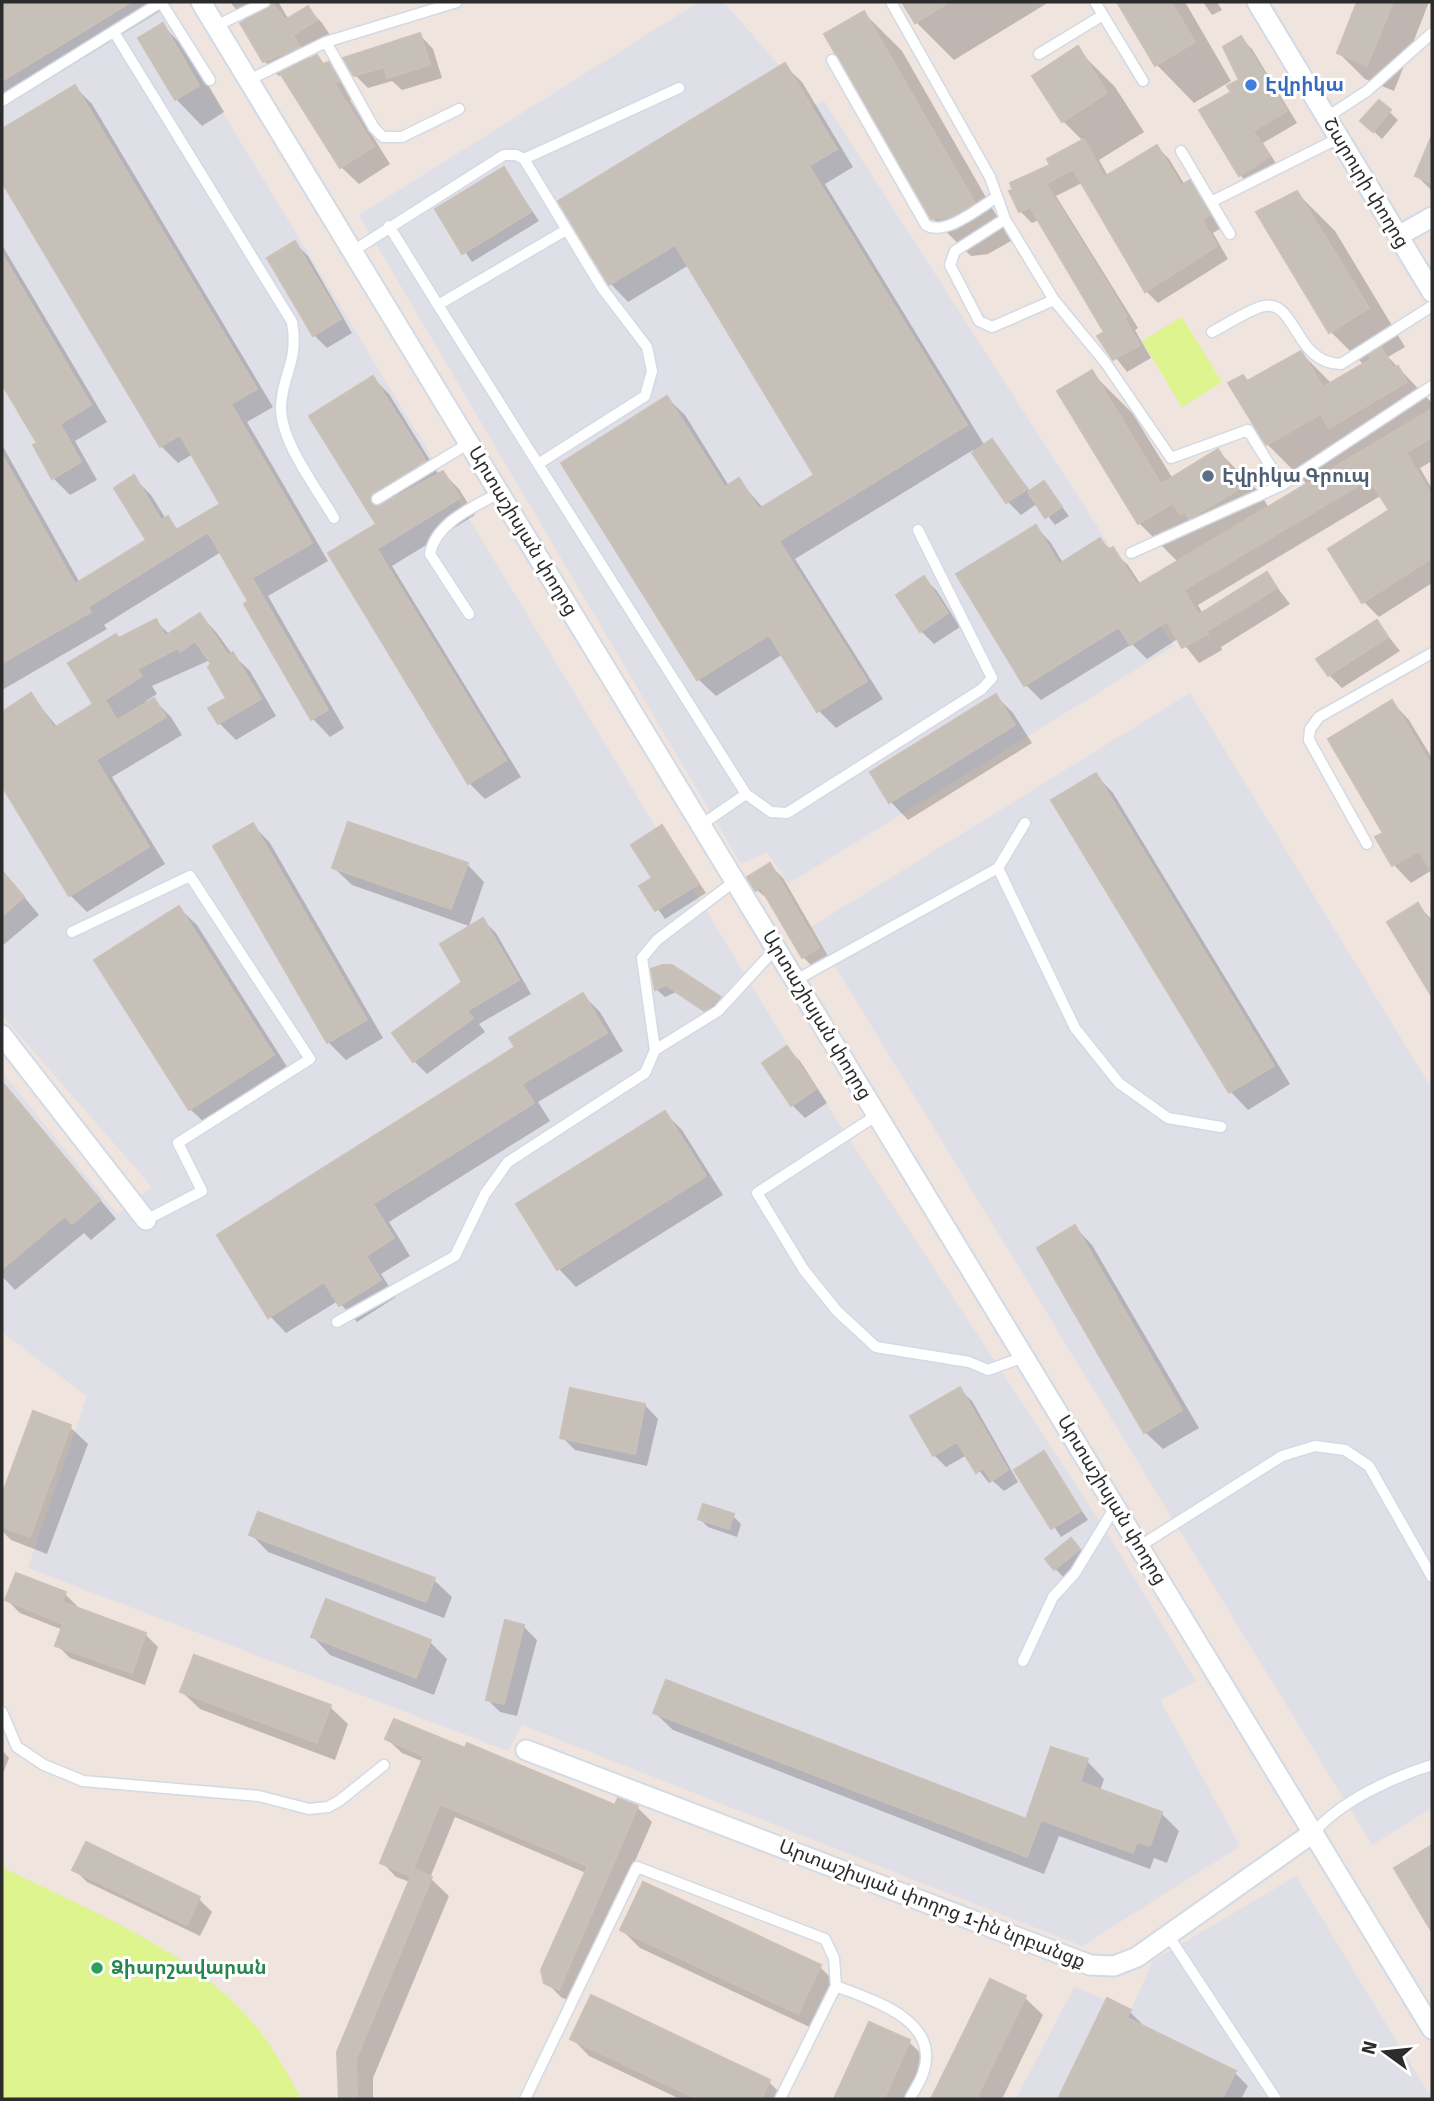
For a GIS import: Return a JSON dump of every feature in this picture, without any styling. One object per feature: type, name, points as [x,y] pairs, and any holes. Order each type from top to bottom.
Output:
[{"type":"street","name":"Արտաշիսյան փողոց","points":[[201,2],[1432,2029]]},
{"type":"street","name":"Շարուրի փողոց","points":[[1257,2],[1432,292]]},
{"type":"street","points":[[1398,236],[1432,217]]},
{"type":"street","points":[[2,1035],[146,1220]]},
{"type":"street","name":"Արտաշիսյան փողոց 1-ին նրբանցք","points":[[526,1750],[1090,1965],[1114,1966],[1137,1957],[1314,1832]]},
{"type":"lane","points":[[2,102],[161,2],[210,80]]},
{"type":"lane","points":[[216,26],[265,2]]},
{"type":"lane","points":[[249,80],[326,42],[457,2]]},
{"type":"lane","points":[[891,2],[990,177],[1005,219],[1054,300],[1105,362],[1171,458],[1248,430],[1282,485]]},
{"type":"lane","points":[[1095,2],[1143,81]]},
{"type":"lane","points":[[1039,54],[1103,15]]},
{"type":"lane","points":[[114,32],[292,322],[296,345],[281,406],[286,435],[334,517]]},
{"type":"lane","points":[[1326,117],[1367,91],[1432,33]]},
{"type":"lane","points":[[326,42],[373,128],[383,137],[402,137],[459,109]]},
{"type":"lane","points":[[832,60],[926,225],[932,229],[946,226],[997,197]]},
{"type":"lane","points":[[524,159],[680,88]]},
{"type":"lane","points":[[1211,202],[1339,138]]},
{"type":"lane","points":[[1181,151],[1230,234]]},
{"type":"lane","points":[[352,251],[504,155],[516,155],[524,159],[602,288],[647,347],[652,371],[645,396],[538,464]]},
{"type":"lane","points":[[1005,219],[955,251],[950,265],[979,321],[992,327],[1054,300]]},
{"type":"lane","points":[[389,226],[746,794],[771,812],[787,813],[982,689],[992,678],[918,530]]},
{"type":"lane","points":[[438,305],[566,230]]},
{"type":"lane","points":[[1212,332],[1262,306],[1274,307],[1284,312],[1312,355],[1326,364],[1341,364],[1432,306]]},
{"type":"lane","points":[[1130,553],[1282,485],[1432,386]]},
{"type":"lane","points":[[377,499],[469,443]]},
{"type":"lane","points":[[470,614],[430,554],[430,550],[439,531],[499,493]]},
{"type":"lane","points":[[1367,844],[1309,740],[1310,729],[1319,718],[1432,653]]},
{"type":"lane","points":[[701,825],[746,794]]},
{"type":"lane","points":[[796,980],[998,868],[1025,823]]},
{"type":"lane","points":[[998,868],[1075,1028],[1119,1083],[1168,1118],[1221,1127]]},
{"type":"lane","points":[[72,932],[190,876],[310,1059],[178,1143],[202,1191],[146,1220]]},
{"type":"lane","points":[[337,1322],[455,1256],[485,1194],[508,1162],[645,1073],[654,1050],[642,958],[657,940],[735,881]]},
{"type":"lane","points":[[654,1050],[718,1011],[776,948]]},
{"type":"lane","points":[[877,1115],[757,1193],[804,1270],[837,1311],[876,1347],[969,1362],[988,1370],[1025,1357]]},
{"type":"lane","points":[[1140,1546],[1282,1456],[1315,1446],[1345,1450],[1369,1466],[1432,1577]]},
{"type":"lane","points":[[1023,1661],[1053,1597],[1074,1573],[1115,1506]]},
{"type":"lane","points":[[2,1712],[17,1747],[44,1765],[83,1782],[259,1796],[309,1809],[328,1807],[339,1801],[384,1765]]},
{"type":"lane","points":[[1314,1832],[1328,1817],[1401,1775],[1432,1765]]},
{"type":"lane","points":[[525,2099],[637,1867],[825,1938],[834,1958],[836,1986],[780,2099]]},
{"type":"lane","points":[[1168,1935],[1276,2099]]},
{"type":"lane","points":[[836,1986],[877,2003],[914,2024],[924,2041],[925,2069],[910,2099]]},
{"type":"shaded area","points":[[2,2],[156,2],[787,1044],[1110,1537],[1196,1681],[1160,1700],[1240,1846],[1082,1946],[522,1725],[508,1751],[28,1568],[87,1396],[2,1332],[2,1072],[117,1214],[152,1187],[2,1015]]},
{"type":"shaded area","points":[[699,2],[724,2],[779,66],[785,63],[811,106],[824,101],[1174,646],[788,884],[767,852],[741,864],[359,215]]},
{"type":"shaded area","points":[[1190,693],[1432,1089],[1432,1808],[1372,1845],[811,927]]},
{"type":"shaded area","points":[[1296,1876],[1432,2099],[1016,2099],[1074,1987],[1131,2010],[1153,1961]]},
{"type":"green space","points":[[1182,317],[1222,382],[1182,407],[1142,341]]},
{"type":"green space","name":"Ձիարշավարան","points":[[2,1867],[119,1924],[192,1968],[225,1995],[255,2025],[280,2061],[300,2099],[2,2099]]},
{"type":"building","points":[[2,2],[131,2],[2,81]]},
{"type":"building","points":[[272,2],[285,20],[308,6],[317,20],[293,35],[300,47],[263,62],[240,23],[268,9]]},
{"type":"building","points":[[902,2],[949,2],[915,23]]},
{"type":"building","points":[[1117,2],[1171,2],[1195,42],[1155,66]]},
{"type":"building","points":[[1357,2],[1393,2],[1367,66],[1337,53]]},
{"type":"building","points":[[864,11],[975,203],[950,217],[931,219],[824,34]]},
{"type":"building","points":[[163,23],[199,86],[175,100],[138,38]]},
{"type":"building","points":[[420,33],[430,65],[387,78],[384,67],[354,76],[343,58]]},
{"type":"building","points":[[1241,36],[1287,111],[1253,131],[1270,156],[1239,176],[1199,110],[1231,92],[1227,86],[1239,80],[1223,47]]},
{"type":"building","points":[[1078,46],[1107,93],[1062,122],[1032,76]]},
{"type":"building","points":[[317,55],[323,64],[329,62],[339,81],[334,83],[374,146],[340,168],[280,73]]},
{"type":"building","points":[[785,63],[837,149],[809,166],[967,425],[779,541],[867,681],[817,712],[769,635],[697,680],[561,463],[667,396],[725,487],[739,478],[759,509],[814,475],[675,245],[609,285],[558,201]]},
{"type":"building","points":[[75,85],[257,389],[231,404],[312,543],[252,578],[328,710],[311,720],[244,604],[248,601],[208,532],[88,607],[91,612],[2,663],[2,455],[75,584],[146,540],[114,488],[134,475],[161,520],[168,516],[176,530],[220,504],[180,435],[160,447],[2,182],[2,129]]},
{"type":"building","points":[[1379,100],[1391,110],[1373,132],[1360,121]]},
{"type":"building","points":[[1432,135],[1432,183],[1415,176]]},
{"type":"building","points":[[1084,139],[1104,177],[1157,145],[1181,185],[1190,180],[1210,215],[1202,220],[1217,246],[1145,292],[1073,169],[1046,184],[1127,316],[1124,317],[1140,345],[1113,360],[1097,336],[1104,332],[1030,207],[1019,212],[1009,191],[1013,190],[1010,183],[1050,165],[1047,159]]},
{"type":"building","points":[[504,167],[531,212],[462,254],[435,209]]},
{"type":"building","points":[[1297,191],[1369,308],[1329,333],[1256,212]]},
{"type":"building","points":[[295,241],[341,319],[313,336],[267,258]]},
{"type":"building","points":[[2,254],[91,405],[60,424],[81,462],[52,479],[33,445],[37,443],[2,384]]},
{"type":"building","points":[[1381,347],[1393,368],[1398,366],[1407,382],[1329,428],[1321,414],[1266,445],[1228,383],[1243,375],[1247,381],[1301,351],[1323,387],[1371,359],[1369,355]]},
{"type":"building","points":[[1092,370],[1161,484],[1218,449],[1242,487],[1189,519],[1185,511],[1180,514],[1173,503],[1138,524],[1057,391]]},
{"type":"building","points":[[373,376],[426,461],[373,493],[371,503],[381,505],[443,471],[460,498],[377,549],[506,760],[468,784],[328,553],[376,524],[309,416]]},
{"type":"building","points":[[1432,409],[1432,437],[1406,453],[1432,496],[1432,558],[1362,603],[1328,549],[1389,510],[1369,479],[1184,590],[1198,615],[1267,572],[1277,588],[1207,631],[1208,634],[1182,648],[1167,621],[1130,645],[1119,627],[1024,686],[956,574],[1036,525],[1059,564],[1100,538],[1108,550],[1113,547],[1137,585]]},
{"type":"building","points":[[992,439],[1027,489],[1006,503],[972,453]]},
{"type":"building","points":[[1044,481],[1062,507],[1045,518],[1028,492]]},
{"type":"building","points":[[924,576],[948,613],[920,632],[896,595]]},
{"type":"building","points":[[200,613],[228,655],[233,652],[261,699],[218,724],[208,708],[226,698],[208,667],[211,664],[195,641],[180,652],[178,648],[137,669],[142,676],[105,700],[117,720],[154,698],[166,717],[96,760],[149,847],[69,896],[2,786],[2,712],[31,693],[54,728],[93,704],[68,663],[116,634],[119,638],[156,619],[165,636]]},
{"type":"building","points":[[1377,620],[1388,637],[1328,676],[1316,659]]},
{"type":"building","points":[[996,694],[1015,725],[889,803],[870,772]]},
{"type":"building","points":[[1392,700],[1432,767],[1432,872],[1419,851],[1392,866],[1375,837],[1383,833],[1328,739]]},
{"type":"building","points":[[1096,773],[1274,1066],[1229,1093],[1051,800]]},
{"type":"building","points":[[348,822],[468,863],[451,909],[332,868]]},
{"type":"building","points":[[253,823],[367,1020],[327,1043],[213,846]]},
{"type":"building","points":[[662,825],[699,884],[655,911],[639,886],[652,878],[631,845]]},
{"type":"building","points":[[770,863],[819,948],[802,958],[761,888],[755,891],[747,877]]},
{"type":"building","points":[[2,871],[24,897],[2,916]]},
{"type":"building","points":[[1418,903],[1432,926],[1432,997],[1387,922]]},
{"type":"building","points":[[179,906],[274,1055],[189,1110],[94,960]]},
{"type":"building","points":[[483,918],[519,980],[467,1011],[473,1018],[413,1062],[392,1033],[462,982],[440,944]]},
{"type":"building","points":[[672,965],[721,997],[704,1011],[666,985],[655,990],[651,969]]},
{"type":"building","points":[[583,993],[607,1033],[522,1084],[534,1103],[373,1204],[394,1238],[366,1256],[381,1280],[339,1306],[324,1282],[268,1318],[217,1235],[515,1047],[509,1038]]},
{"type":"building","points":[[787,1046],[816,1089],[791,1106],[762,1063]]},
{"type":"building","points":[[2,1082],[100,1200],[72,1224],[65,1216],[2,1269]]},
{"type":"building","points":[[665,1111],[706,1176],[557,1270],[516,1204]]},
{"type":"building","points":[[1075,1225],[1182,1410],[1144,1433],[1037,1248]]},
{"type":"building","points":[[960,1387],[1008,1470],[991,1481],[983,1468],[976,1473],[957,1442],[933,1456],[910,1416]]},
{"type":"building","points":[[570,1388],[645,1404],[635,1454],[560,1438]]},
{"type":"building","points":[[33,1411],[71,1425],[30,1537],[2,1527],[2,1495]]},
{"type":"building","points":[[1044,1451],[1081,1511],[1051,1529],[1014,1470]]},
{"type":"building","points":[[703,1504],[734,1514],[729,1529],[698,1519]]},
{"type":"building","points":[[258,1512],[435,1578],[426,1602],[249,1535]]},
{"type":"building","points":[[1071,1538],[1080,1549],[1054,1570],[1045,1559]]},
{"type":"building","points":[[16,1573],[66,1592],[62,1602],[146,1633],[132,1673],[55,1646],[63,1624],[5,1600]]},
{"type":"building","points":[[326,1599],[431,1640],[416,1678],[311,1637]]},
{"type":"building","points":[[505,1620],[524,1625],[504,1704],[486,1700]]},
{"type":"building","points":[[194,1655],[331,1705],[317,1743],[180,1692]]},
{"type":"building","points":[[666,1680],[1026,1819],[1051,1747],[1088,1759],[1080,1782],[1162,1812],[1150,1846],[1137,1842],[1133,1853],[1041,1820],[1027,1857],[653,1713]]},
{"type":"building","points":[[394,1719],[465,1748],[467,1743],[615,1805],[618,1798],[638,1806],[559,1990],[544,1983],[541,1970],[588,1866],[440,1804],[410,1876],[380,1863],[424,1756],[385,1739]]},
{"type":"building","points":[[86,1842],[200,1897],[187,1925],[72,1870]]},
{"type":"building","points":[[1432,1845],[1432,1932],[1394,1868]]},
{"type":"building","points":[[414,1869],[432,1877],[356,2059],[357,2099],[339,2099],[337,2052]]},
{"type":"building","points":[[643,1882],[821,1965],[798,2014],[620,1930]]},
{"type":"building","points":[[990,1979],[1026,1996],[976,2099],[931,2099]]},
{"type":"building","points":[[591,1995],[770,2080],[761,2099],[697,2099],[570,2039]]},
{"type":"building","points":[[1107,1998],[1131,2010],[1127,2018],[1236,2071],[1222,2099],[1058,2099]]},
{"type":"building","points":[[869,2022],[910,2040],[884,2099],[834,2099]]},
{"type":"place","name":"Էվրիկա","points":[[1251,85]]},
{"type":"place","name":"Էվրիկա Գրուպ","points":[[1208,476]]},
{"type":"place","name":"Ձիարշավարան","points":[[97,1968]]}]
